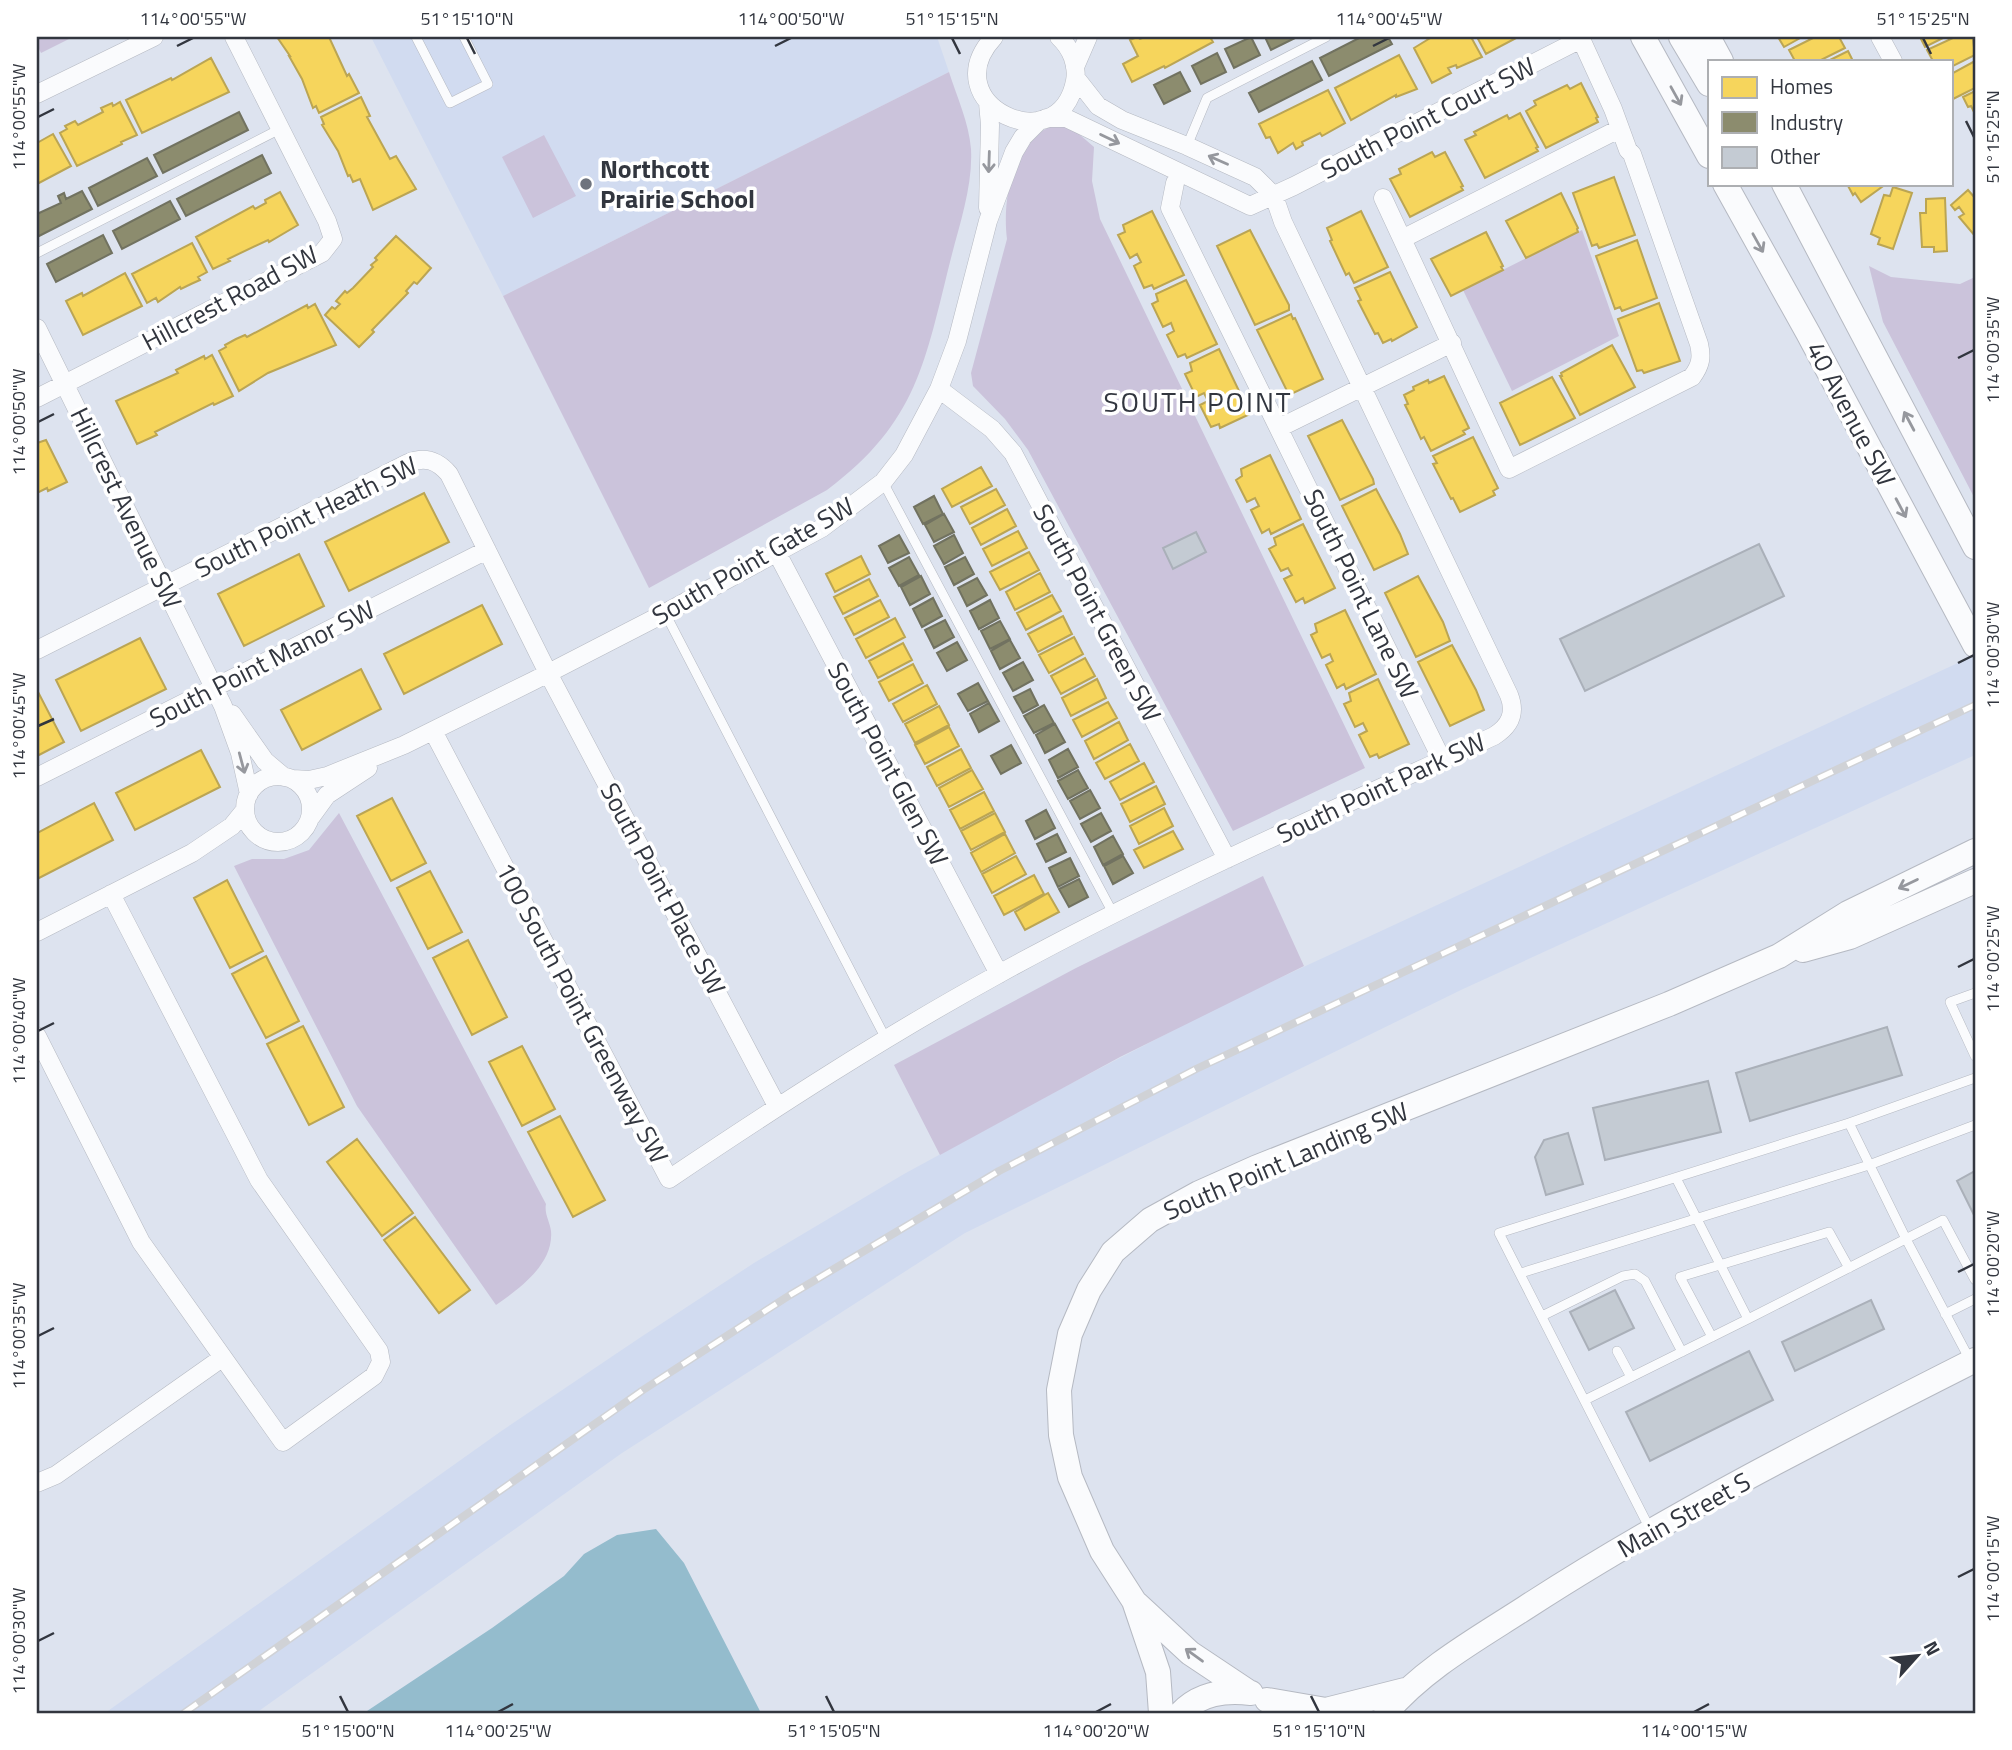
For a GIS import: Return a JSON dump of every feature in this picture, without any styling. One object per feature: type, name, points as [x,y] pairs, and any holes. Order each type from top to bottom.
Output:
[{"type":"main road","points":[[1643,37],[1708,154]]},
{"type":"main road","points":[[1681,37],[1708,82]]},
{"type":"main road","points":[[1709,37],[1720,60]]},
{"type":"main road","name":"40 Avenue SW","points":[[1726,186],[1975,645]]},
{"type":"main road","name":"40 Avenue SW","points":[[1785,186],[1975,547]]},
{"type":"main road","name":"South Point Landing SW","points":[[1161,1713],[1158,1672],[1133,1601],[1102,1551],[1084,1513],[1070,1478],[1061,1435],[1059,1390],[1070,1334],[1089,1290],[1113,1252],[1150,1220],[1199,1193],[1255,1168],[1669,1004],[1779,956],[1848,913],[1973,851]]},
{"type":"main road","name":"South Point Landing SW","points":[[1779,956],[1850,937],[1975,881]]},
{"type":"main road","points":[[1914,910],[1975,895]]},
{"type":"main road","name":"Main Street S","points":[[1386,1713],[1405,1690],[1480,1637],[1572,1578],[1762,1470],[1973,1361]]},
{"type":"main road","name":"South Point Landing SW","points":[[1133,1601],[1190,1653],[1267,1702]]},
{"type":"main road","name":"Main Street S","points":[[1267,1702],[1326,1710],[1405,1690]]},
{"type":"main road","points":[[1181,1713],[1206,1696],[1228,1691],[1267,1702]]},
{"type":"street","points":[[37,94],[154,37]]},
{"type":"street","name":"Hillcrest Road SW","points":[[37,398],[322,253],[333,239],[327,221],[234,37]]},
{"type":"street","name":"South Point Gate SW","points":[[973,37],[980,58],[980,87],[988,103],[990,125],[988,221]]},
{"type":"street","points":[[980,58],[986,45],[994,37]]},
{"type":"street","name":"South Point Park SW","points":[[777,1106],[999,974],[1227,859],[1504,729],[1511,718],[1511,701],[1283,222],[1274,196],[1255,177],[1122,120],[1098,106],[1075,73],[1071,52],[1059,37]]},
{"type":"street","name":"South Point Gate SW","points":[[310,819],[327,795],[404,746],[777,553],[822,528],[883,482],[904,455],[939,389],[957,341],[988,221],[1014,152],[1023,138],[1066,102],[1088,37]]},
{"type":"street","points":[[1880,37],[1892,60]]},
{"type":"street","points":[[1383,198],[1509,469],[1692,377],[1699,368],[1699,344],[1632,154],[1580,38]]},
{"type":"street","name":"South Point Court SW","points":[[1274,196],[1580,38]]},
{"type":"street","points":[[988,103],[1012,120],[1026,122],[1066,118],[1250,206],[1274,196]]},
{"type":"street","points":[[1402,239],[1619,129]]},
{"type":"street","name":"South Point Lane SW","points":[[1175,183],[1170,208],[1442,760]]},
{"type":"street","name":"Hillcrest Avenue SW","points":[[37,328],[223,706],[240,753],[247,802]]},
{"type":"street","points":[[1279,428],[1451,343]]},
{"type":"street","name":"South Point Green SW","points":[[939,389],[992,429],[1013,453],[1227,859]]},
{"type":"street","name":"South Point Heath SW","points":[[37,650],[408,463],[421,459],[438,463],[449,474],[548,673]]},
{"type":"street","name":"South Point Manor SW","points":[[37,777],[487,550]]},
{"type":"street","name":"South Point Glen SW","points":[[777,553],[999,974]]},
{"type":"street","name":"South Point Place SW","points":[[548,673],[777,1106]]},
{"type":"street","name":"Hillcrest Avenue SW","points":[[214,688],[265,761],[288,778]]},
{"type":"street","name":"100 South Point Greenway SW","points":[[433,731],[670,1180],[777,1106]]},
{"type":"street","name":"South Point Gate SW","points":[[288,778],[309,780],[327,776],[404,746]]},
{"type":"street","points":[[37,932],[192,853],[232,826],[247,802],[264,779],[274,776],[288,778],[308,794],[310,819],[302,832],[288,841],[272,842],[260,836],[249,824],[247,802]]},
{"type":"street","points":[[192,853],[243,835],[260,836]]},
{"type":"street","points":[[37,1037],[141,1242],[283,1442],[374,1376],[381,1363],[379,1351],[259,1180],[111,894]]},
{"type":"street","points":[[37,1483],[55,1475],[222,1358]]},
{"type":"lane","points":[[416,37],[450,103],[488,84],[464,37]]},
{"type":"lane","points":[[1187,146],[1207,98],[1326,37]]},
{"type":"lane","points":[[37,253],[280,129]]},
{"type":"lane","points":[[883,482],[1114,915]]},
{"type":"lane","points":[[665,613],[887,1039]]},
{"type":"lane","points":[[1975,993],[1950,1002],[1975,1056]]},
{"type":"lane","points":[[1652,1532],[1499,1233],[1849,1123],[1975,1078]]},
{"type":"lane","points":[[1849,1123],[1945,1314],[1973,1361]]},
{"type":"lane","points":[[1521,1273],[1869,1165],[1975,1125]]},
{"type":"lane","points":[[1676,1178],[1748,1319]]},
{"type":"lane","points":[[1585,1400],[1944,1220],[1975,1279]]},
{"type":"lane","points":[[1712,1337],[1680,1277],[1829,1232],[1849,1268]]},
{"type":"lane","points":[[1542,1316],[1623,1276],[1635,1274],[1646,1281],[1682,1352]]},
{"type":"lane","points":[[1945,1314],[1975,1299]]},
{"type":"lane","points":[[1617,1351],[1631,1377]]},
{"type":"shaded area","points":[[37,37],[73,37],[41,53]]},
{"type":"shaded area","name":"Northcott Prairie School","points":[[371,37],[937,37],[949,72],[503,296]]},
{"type":"shaded area","points":[[949,72],[970,139],[970,176],[924,359],[899,414],[881,440],[827,490],[649,588],[503,296]]},
{"type":"shaded area","points":[[1055,125],[1072,128],[1094,147],[1092,181],[1100,219],[1365,768],[1233,831],[1028,450],[1005,419],[973,386],[971,373],[1007,239],[1006,207],[1013,172],[1029,143],[1040,132]]},
{"type":"shaded area","points":[[544,135],[576,196],[533,218],[502,157]]},
{"type":"shaded area","points":[[1582,230],[1619,336],[1512,391],[1463,290]]},
{"type":"shaded area","points":[[1869,266],[1891,277],[1960,284],[1975,277],[1975,499],[1883,322]]},
{"type":"shaded area","points":[[1975,655],[1975,755],[1463,989],[965,1233],[622,1453],[256,1713],[105,1713],[500,1432],[754,1263],[904,1174],[1224,1004]]},
{"type":"shaded area","points":[[339,813],[546,1204],[551,1231],[547,1254],[533,1274],[496,1305],[357,1106],[234,866],[252,859],[284,859],[309,850]]},
{"type":"shaded area","points":[[1263,876],[1304,966],[1120,1057],[940,1155],[894,1065],[1076,968]]},
{"type":"shaded area","points":[[656,1529],[684,1563],[761,1713],[364,1713],[492,1628],[564,1576],[584,1554],[617,1535]]},
{"type":"building: Homes","points":[[277,37],[329,37],[347,76],[349,74],[359,93],[319,113],[316,106],[313,108],[302,79]]},
{"type":"building: Homes","points":[[1137,37],[1210,37],[1213,42],[1132,82],[1123,64],[1138,56],[1130,40]]},
{"type":"building: Homes","points":[[1432,37],[1471,37],[1482,57],[1457,68],[1456,65],[1448,68],[1451,73],[1432,83],[1414,48]]},
{"type":"building: Homes","points":[[1477,37],[1518,37],[1486,54]]},
{"type":"building: Homes","points":[[1778,37],[1802,37],[1784,47]]},
{"type":"building: Homes","points":[[1815,37],[1839,37],[1845,48],[1821,60],[1794,60],[1789,50]]},
{"type":"building: Homes","points":[[1920,37],[1945,37],[1925,47]]},
{"type":"building: Homes","points":[[1955,37],[1975,37],[1975,55],[1952,66],[1952,60],[1932,60],[1927,50]]},
{"type":"building: Homes","points":[[1848,51],[1852,60],[1830,60]]},
{"type":"building: Homes","points":[[1399,55],[1417,89],[1396,95],[1351,120],[1335,88]]},
{"type":"building: Homes","points":[[211,58],[229,92],[142,133],[126,100],[171,78],[172,80]]},
{"type":"building: Homes","points":[[1975,61],[1975,88],[1953,99],[1952,73]]},
{"type":"building: Homes","points":[[1581,83],[1598,122],[1546,148],[1526,111],[1536,105],[1534,101],[1567,85],[1570,89]]},
{"type":"building: Homes","points":[[1328,90],[1345,123],[1322,136],[1320,133],[1302,142],[1303,145],[1296,149],[1293,143],[1278,153],[1259,124]]},
{"type":"building: Homes","points":[[1975,91],[1975,114],[1963,97]]},
{"type":"building: Homes","points":[[361,97],[370,116],[367,117],[390,159],[396,156],[416,189],[373,210],[360,179],[353,182],[350,175],[348,176],[338,151],[322,125],[324,124],[321,117]]},
{"type":"building: Homes","points":[[120,102],[137,135],[77,166],[60,133],[67,129],[65,126],[75,121],[78,125],[103,112],[101,108]]},
{"type":"building: Homes","points":[[1520,113],[1538,151],[1485,178],[1465,140],[1476,135],[1474,132],[1507,115],[1509,119]]},
{"type":"building: Homes","points":[[53,134],[71,166],[37,184],[37,143]]},
{"type":"building: Homes","points":[[1432,152],[1435,157],[1445,152],[1463,190],[1410,217],[1390,179],[1401,174],[1399,169]]},
{"type":"building: Homes","points":[[1614,177],[1635,235],[1599,248],[1597,244],[1592,246],[1573,193]]},
{"type":"building: Homes","points":[[1848,186],[1883,186],[1861,202],[1855,193],[1853,195]]},
{"type":"building: Homes","points":[[1893,187],[1912,193],[1893,249],[1878,244],[1880,238],[1871,234],[1884,195],[1890,196]]},
{"type":"building: Homes","points":[[1968,190],[1975,198],[1975,236],[1959,217],[1964,214],[1959,207],[1955,210],[1951,205]]},
{"type":"building: Homes","points":[[280,192],[298,225],[213,269],[196,237],[253,206],[255,209]]},
{"type":"building: Homes","points":[[1561,193],[1578,232],[1526,258],[1506,221]]},
{"type":"building: Homes","points":[[1945,198],[1947,251],[1934,252],[1934,247],[1922,247],[1920,213],[1926,213],[1926,199]]},
{"type":"building: Homes","points":[[1152,211],[1184,275],[1154,289],[1152,285],[1144,288],[1134,266],[1141,262],[1137,254],[1130,258],[1118,235],[1125,232],[1123,225]]},
{"type":"building: Homes","points":[[1361,211],[1388,267],[1354,283],[1349,273],[1346,275],[1327,228]]},
{"type":"building: Homes","points":[[1250,230],[1289,305],[1289,310],[1255,325],[1217,246]]},
{"type":"building: Homes","points":[[1486,232],[1503,270],[1451,296],[1431,259]]},
{"type":"building: Homes","points":[[396,236],[431,268],[417,284],[414,282],[406,291],[408,293],[359,347],[325,315],[332,307],[335,309],[340,304],[336,301],[373,267],[371,265],[377,260],[375,258]]},
{"type":"building: Homes","points":[[1637,240],[1657,298],[1622,311],[1620,307],[1615,309],[1596,256]]},
{"type":"building: Homes","points":[[192,243],[207,272],[198,277],[200,280],[181,289],[180,287],[158,302],[156,298],[147,303],[132,274]]},
{"type":"building: Homes","points":[[1390,272],[1417,327],[1383,343],[1378,333],[1375,334],[1358,301],[1361,300],[1355,288]]},
{"type":"building: Homes","points":[[125,273],[142,306],[83,335],[66,301],[82,293],[83,296]]},
{"type":"building: Homes","points":[[1186,280],[1217,344],[1187,358],[1185,354],[1178,357],[1167,335],[1174,331],[1171,323],[1163,327],[1152,304],[1158,301],[1156,294]]},
{"type":"building: Homes","points":[[1659,303],[1680,361],[1644,373],[1642,370],[1637,371],[1618,319]]},
{"type":"building: Homes","points":[[315,304],[336,345],[268,373],[239,391],[219,351],[236,339],[245,335],[247,337],[307,305],[308,308]]},
{"type":"building: Homes","points":[[1291,314],[1323,379],[1289,395],[1257,330]]},
{"type":"building: Homes","points":[[1612,345],[1635,387],[1580,415],[1560,376],[1561,373]]},
{"type":"building: Homes","points":[[1219,349],[1250,414],[1220,428],[1219,424],[1211,427],[1200,405],[1208,401],[1204,393],[1196,397],[1185,374],[1192,371],[1190,363]]},
{"type":"building: Homes","points":[[212,355],[233,396],[155,432],[157,435],[137,444],[116,401],[178,373],[176,370],[204,356],[205,359]]},
{"type":"building: Homes","points":[[1444,376],[1469,428],[1463,431],[1465,434],[1431,451],[1424,437],[1421,439],[1405,405],[1408,404],[1404,395],[1414,390],[1413,387]]},
{"type":"building: Homes","points":[[1552,377],[1575,418],[1520,445],[1500,403]]},
{"type":"building: Homes","points":[[1342,420],[1374,484],[1340,500],[1308,436]]},
{"type":"building: Homes","points":[[1473,437],[1498,488],[1493,491],[1495,495],[1460,512],[1433,464],[1437,463],[1433,456]]},
{"type":"building: Homes","points":[[46,440],[67,482],[37,493],[37,443]]},
{"type":"building: Homes","points":[[1270,455],[1301,519],[1271,534],[1269,529],[1262,533],[1251,510],[1259,506],[1255,498],[1247,502],[1236,480],[1242,476],[1241,469]]},
{"type":"building: Homes","points":[[981,467],[992,486],[952,507],[942,489]]},
{"type":"building: Homes","points":[[996,489],[1005,505],[970,524],[961,507]]},
{"type":"building: Homes","points":[[1376,489],[1408,554],[1374,570],[1342,506]]},
{"type":"building: Homes","points":[[424,493],[449,542],[349,591],[325,542]]},
{"type":"building: Homes","points":[[1007,509],[1016,526],[981,545],[972,528]]},
{"type":"building: Homes","points":[[1303,524],[1335,588],[1305,603],[1303,598],[1296,602],[1284,579],[1292,575],[1288,568],[1281,571],[1269,549],[1276,545],[1274,538]]},
{"type":"building: Homes","points":[[1018,531],[1027,548],[992,566],[983,549]]},
{"type":"building: Homes","points":[[1029,552],[1039,570],[1000,590],[990,572]]},
{"type":"building: Homes","points":[[299,554],[324,606],[244,646],[218,594]]},
{"type":"building: Homes","points":[[861,556],[870,574],[835,592],[826,574]]},
{"type":"building: Homes","points":[[1040,573],[1050,592],[1015,610],[1006,592]]},
{"type":"building: Homes","points":[[1418,576],[1443,622],[1450,641],[1416,657],[1385,593]]},
{"type":"building: Homes","points":[[869,579],[878,596],[843,614],[834,597]]},
{"type":"building: Homes","points":[[1052,595],[1061,611],[1026,630],[1017,613]]},
{"type":"building: Homes","points":[[880,600],[889,617],[854,635],[845,618]]},
{"type":"building: Homes","points":[[482,605],[502,644],[404,694],[384,654]]},
{"type":"building: Homes","points":[[1345,610],[1376,674],[1346,689],[1344,684],[1337,688],[1326,665],[1333,661],[1330,654],[1322,658],[1311,635],[1317,632],[1315,624]]},
{"type":"building: Homes","points":[[1063,616],[1072,634],[1038,652],[1028,634]]},
{"type":"building: Homes","points":[[895,618],[905,637],[866,658],[856,639]]},
{"type":"building: Homes","points":[[1074,637],[1083,654],[1049,673],[1039,655]]},
{"type":"building: Homes","points":[[140,638],[166,689],[81,731],[56,680]]},
{"type":"building: Homes","points":[[903,643],[912,660],[878,678],[869,661]]},
{"type":"building: Homes","points":[[1452,645],[1484,710],[1450,726],[1418,662]]},
{"type":"building: Homes","points":[[1085,658],[1095,676],[1061,694],[1051,676]]},
{"type":"building: Homes","points":[[913,664],[923,683],[889,701],[879,682]]},
{"type":"building: Homes","points":[[361,669],[381,709],[302,750],[281,710]]},
{"type":"building: Homes","points":[[1097,679],[1106,698],[1071,716],[1062,698]]},
{"type":"building: Homes","points":[[1378,679],[1409,744],[1379,758],[1377,754],[1370,757],[1359,735],[1367,731],[1363,723],[1355,727],[1344,704],[1351,701],[1349,693]]},
{"type":"building: Homes","points":[[927,685],[937,704],[903,722],[893,704]]},
{"type":"building: Homes","points":[[37,690],[64,742],[37,756]]},
{"type":"building: Homes","points":[[1108,702],[1117,718],[1082,737],[1073,720]]},
{"type":"building: Homes","points":[[939,706],[949,725],[915,743],[905,724]]},
{"type":"building: Homes","points":[[1119,722],[1128,740],[1094,759],[1085,741]]},
{"type":"building: Homes","points":[[949,727],[959,746],[925,764],[915,745]]},
{"type":"building: Homes","points":[[1130,744],[1139,761],[1105,779],[1096,763]]},
{"type":"building: Homes","points":[[961,749],[971,768],[937,786],[927,767]]},
{"type":"building: Homes","points":[[201,750],[220,787],[135,830],[116,793]]},
{"type":"building: Homes","points":[[1144,763],[1154,782],[1120,800],[1110,782]]},
{"type":"building: Homes","points":[[972,770],[983,789],[949,807],[939,788]]},
{"type":"building: Homes","points":[[1156,786],[1165,804],[1130,822],[1121,804]]},
{"type":"building: Homes","points":[[984,792],[994,811],[960,829],[950,810]]},
{"type":"building: Homes","points":[[392,798],[426,863],[391,881],[357,816]]},
{"type":"building: Homes","points":[[94,803],[113,840],[37,879],[37,833]]},
{"type":"building: Homes","points":[[1164,808],[1173,826],[1139,844],[1130,826]]},
{"type":"building: Homes","points":[[995,813],[1005,832],[971,850],[961,831]]},
{"type":"building: Homes","points":[[1173,831],[1183,849],[1144,868],[1134,850]]},
{"type":"building: Homes","points":[[1005,834],[1015,853],[981,872],[971,853]]},
{"type":"building: Homes","points":[[1016,856],[1026,874],[992,893],[982,874]]},
{"type":"building: Homes","points":[[430,871],[462,932],[428,949],[397,888]]},
{"type":"building: Homes","points":[[1034,875],[1044,894],[1004,915],[994,896]]},
{"type":"building: Homes","points":[[227,880],[263,951],[230,968],[194,898]]},
{"type":"building: Homes","points":[[1048,893],[1059,912],[1025,930],[1015,912]]},
{"type":"building: Homes","points":[[468,940],[507,1017],[472,1035],[433,958]]},
{"type":"building: Homes","points":[[266,956],[299,1021],[266,1038],[232,974]]},
{"type":"building: Homes","points":[[303,1026],[344,1107],[309,1125],[267,1044]]},
{"type":"building: Homes","points":[[522,1046],[555,1109],[522,1126],[489,1062]]},
{"type":"building: Homes","points":[[560,1116],[605,1200],[573,1217],[528,1132]]},
{"type":"building: Homes","points":[[357,1139],[413,1213],[382,1236],[327,1162]]},
{"type":"building: Homes","points":[[415,1217],[470,1290],[439,1313],[384,1240]]},
{"type":"building: Industry","points":[[1251,37],[1260,55],[1234,68],[1225,49]]},
{"type":"building: Industry","points":[[1265,37],[1297,37],[1271,50]]},
{"type":"building: Industry","points":[[1361,37],[1388,37],[1392,44],[1329,76],[1320,58]]},
{"type":"building: Industry","points":[[1217,53],[1226,72],[1201,84],[1192,66]]},
{"type":"building: Industry","points":[[1312,61],[1322,80],[1259,112],[1249,93]]},
{"type":"building: Industry","points":[[1180,72],[1190,91],[1164,104],[1154,85]]},
{"type":"building: Industry","points":[[239,112],[248,130],[163,173],[154,155]]},
{"type":"building: Industry","points":[[262,155],[271,173],[186,216],[177,199]]},
{"type":"building: Industry","points":[[147,158],[157,176],[98,206],[89,188]]},
{"type":"building: Industry","points":[[82,191],[92,209],[37,237],[37,214],[61,203],[58,196],[64,193],[66,199]]},
{"type":"building: Industry","points":[[170,201],[180,219],[122,249],[113,231]]},
{"type":"building: Industry","points":[[103,235],[112,253],[56,282],[47,264]]},
{"type":"building: Industry","points":[[934,496],[943,514],[923,524],[914,507]]},
{"type":"building: Industry","points":[[944,514],[954,532],[934,542],[925,525]]},
{"type":"building: Industry","points":[[899,535],[909,553],[888,563],[879,546]]},
{"type":"building: Industry","points":[[954,535],[963,553],[944,564],[934,546]]},
{"type":"building: Industry","points":[[909,557],[919,575],[899,586],[889,568]]},
{"type":"building: Industry","points":[[965,557],[974,574],[954,585],[945,567]]},
{"type":"building: Industry","points":[[921,576],[930,594],[910,605],[901,587]]},
{"type":"building: Industry","points":[[977,578],[987,595],[967,606],[958,588]]},
{"type":"building: Industry","points":[[933,598],[942,616],[922,627],[913,609]]},
{"type":"building: Industry","points":[[990,600],[999,618],[979,629],[970,611]]},
{"type":"building: Industry","points":[[945,620],[954,637],[934,648],[925,630]]},
{"type":"building: Industry","points":[[1000,621],[1010,639],[990,649],[981,631]]},
{"type":"building: Industry","points":[[1010,640],[1020,658],[1000,669],[991,651]]},
{"type":"building: Industry","points":[[957,642],[967,660],[947,671],[937,653]]},
{"type":"building: Industry","points":[[1023,662],[1033,680],[1013,691],[1003,673]]},
{"type":"building: Industry","points":[[978,683],[988,701],[968,711],[958,694]]},
{"type":"building: Industry","points":[[1030,689],[1038,705],[1023,713],[1014,697]]},
{"type":"building: Industry","points":[[989,703],[999,721],[979,732],[970,714]]},
{"type":"building: Industry","points":[[1044,705],[1054,723],[1034,733],[1024,716]]},
{"type":"building: Industry","points":[[1055,724],[1065,742],[1045,753],[1036,735]]},
{"type":"building: Industry","points":[[1011,745],[1021,763],[1001,774],[991,756]]},
{"type":"building: Industry","points":[[1068,749],[1078,767],[1058,778],[1049,760]]},
{"type":"building: Industry","points":[[1078,770],[1088,788],[1068,799],[1058,781]]},
{"type":"building: Industry","points":[[1090,790],[1100,808],[1080,819],[1070,801]]},
{"type":"building: Industry","points":[[1046,810],[1055,828],[1035,839],[1026,821]]},
{"type":"building: Industry","points":[[1101,813],[1111,831],[1091,842],[1081,824]]},
{"type":"building: Industry","points":[[1057,834],[1066,852],[1046,862],[1037,844]]},
{"type":"building: Industry","points":[[1113,836],[1123,854],[1103,865],[1094,847]]},
{"type":"building: Industry","points":[[1123,856],[1133,873],[1113,884],[1104,866]]},
{"type":"building: Industry","points":[[1070,858],[1079,876],[1058,887],[1049,868]]},
{"type":"building: Industry","points":[[1079,879],[1088,897],[1069,907],[1059,889]]},
{"type":"building: Other","points":[[1196,532],[1206,552],[1173,569],[1163,548]]},
{"type":"building: Other","points":[[1759,544],[1784,596],[1585,691],[1560,639]]},
{"type":"building: Other","points":[[1887,1027],[1902,1075],[1750,1121],[1736,1073]]},
{"type":"building: Other","points":[[1708,1081],[1721,1132],[1605,1160],[1593,1108]]},
{"type":"building: Other","points":[[1568,1133],[1583,1184],[1546,1195],[1535,1157],[1544,1140]]},
{"type":"building: Other","points":[[1975,1171],[1975,1217],[1957,1181]]},
{"type":"building: Other","points":[[1615,1290],[1634,1328],[1589,1350],[1570,1312]]},
{"type":"building: Other","points":[[1871,1300],[1884,1329],[1795,1371],[1782,1342]]},
{"type":"building: Other","points":[[1749,1351],[1773,1400],[1650,1461],[1626,1412]]},
{"type":"railway","points":[[184,1713],[643,1390],[790,1295],[999,1171],[1196,1069],[1975,705]]},
{"type":"place","name":"Northcott Prairie School","points":[[586,184]]},
{"type":"district","name":"SOUTH POINT","points":[[1198,402]]}]
